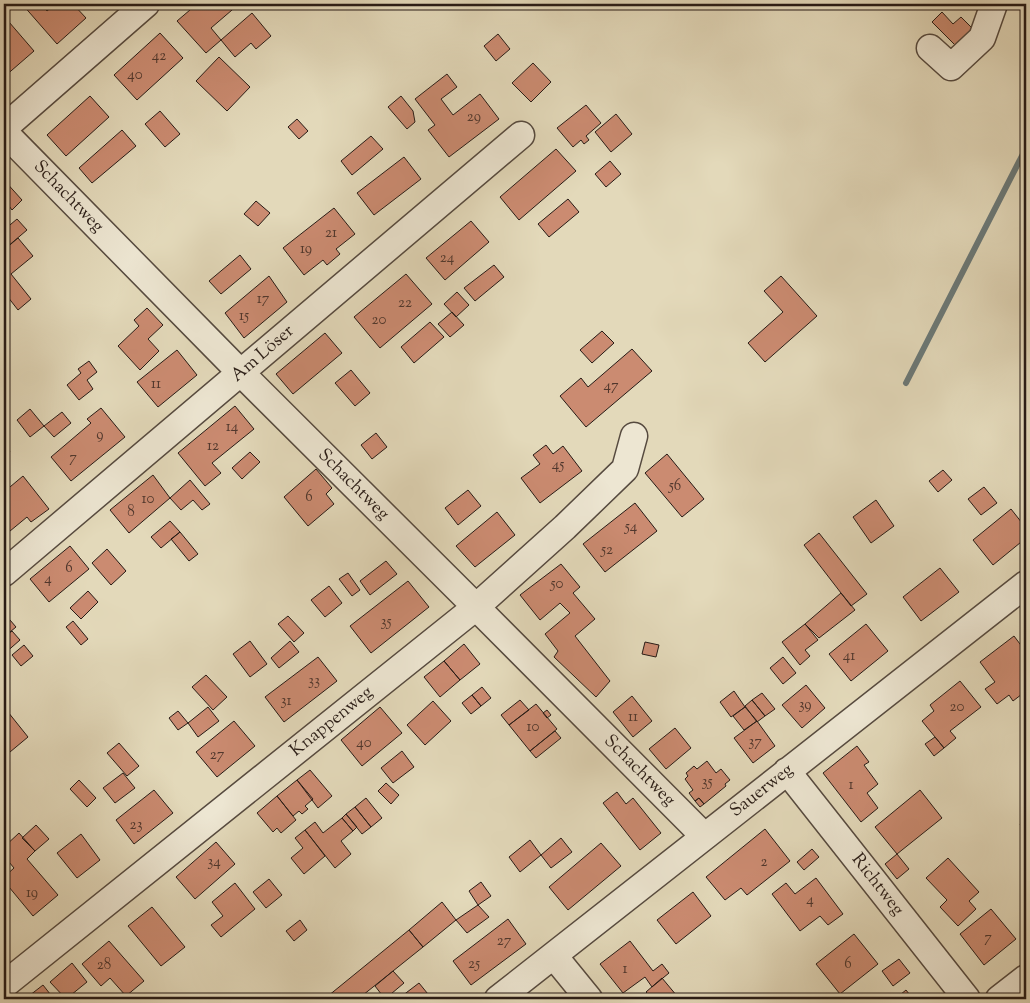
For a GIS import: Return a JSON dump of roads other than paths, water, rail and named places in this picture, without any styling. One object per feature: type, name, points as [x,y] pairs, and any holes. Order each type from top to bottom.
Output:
[{"type":"street","points":[[4,128],[146,4]]},
{"type":"street","points":[[930,48],[951,67],[982,38],[994,4]]},
{"type":"street","name":"Schachtweg","points":[[4,132],[240,373],[476,606],[704,836]]},
{"type":"street","name":"Am Löser","points":[[4,572],[484,164],[521,135]]},
{"type":"street","name":"Knappenweg","points":[[4,985],[476,606],[565,527],[625,469],[634,436]]},
{"type":"street","name":"Sauerweg","points":[[498,999],[1026,584]]},
{"type":"street","name":"Richtweg","points":[[787,771],[967,999]]},
{"type":"street","points":[[554,956],[588,999]]},
{"type":"street","points":[[999,999],[1026,978]]},
{"type":"waterway","points":[[906,383],[1026,148]]}]
